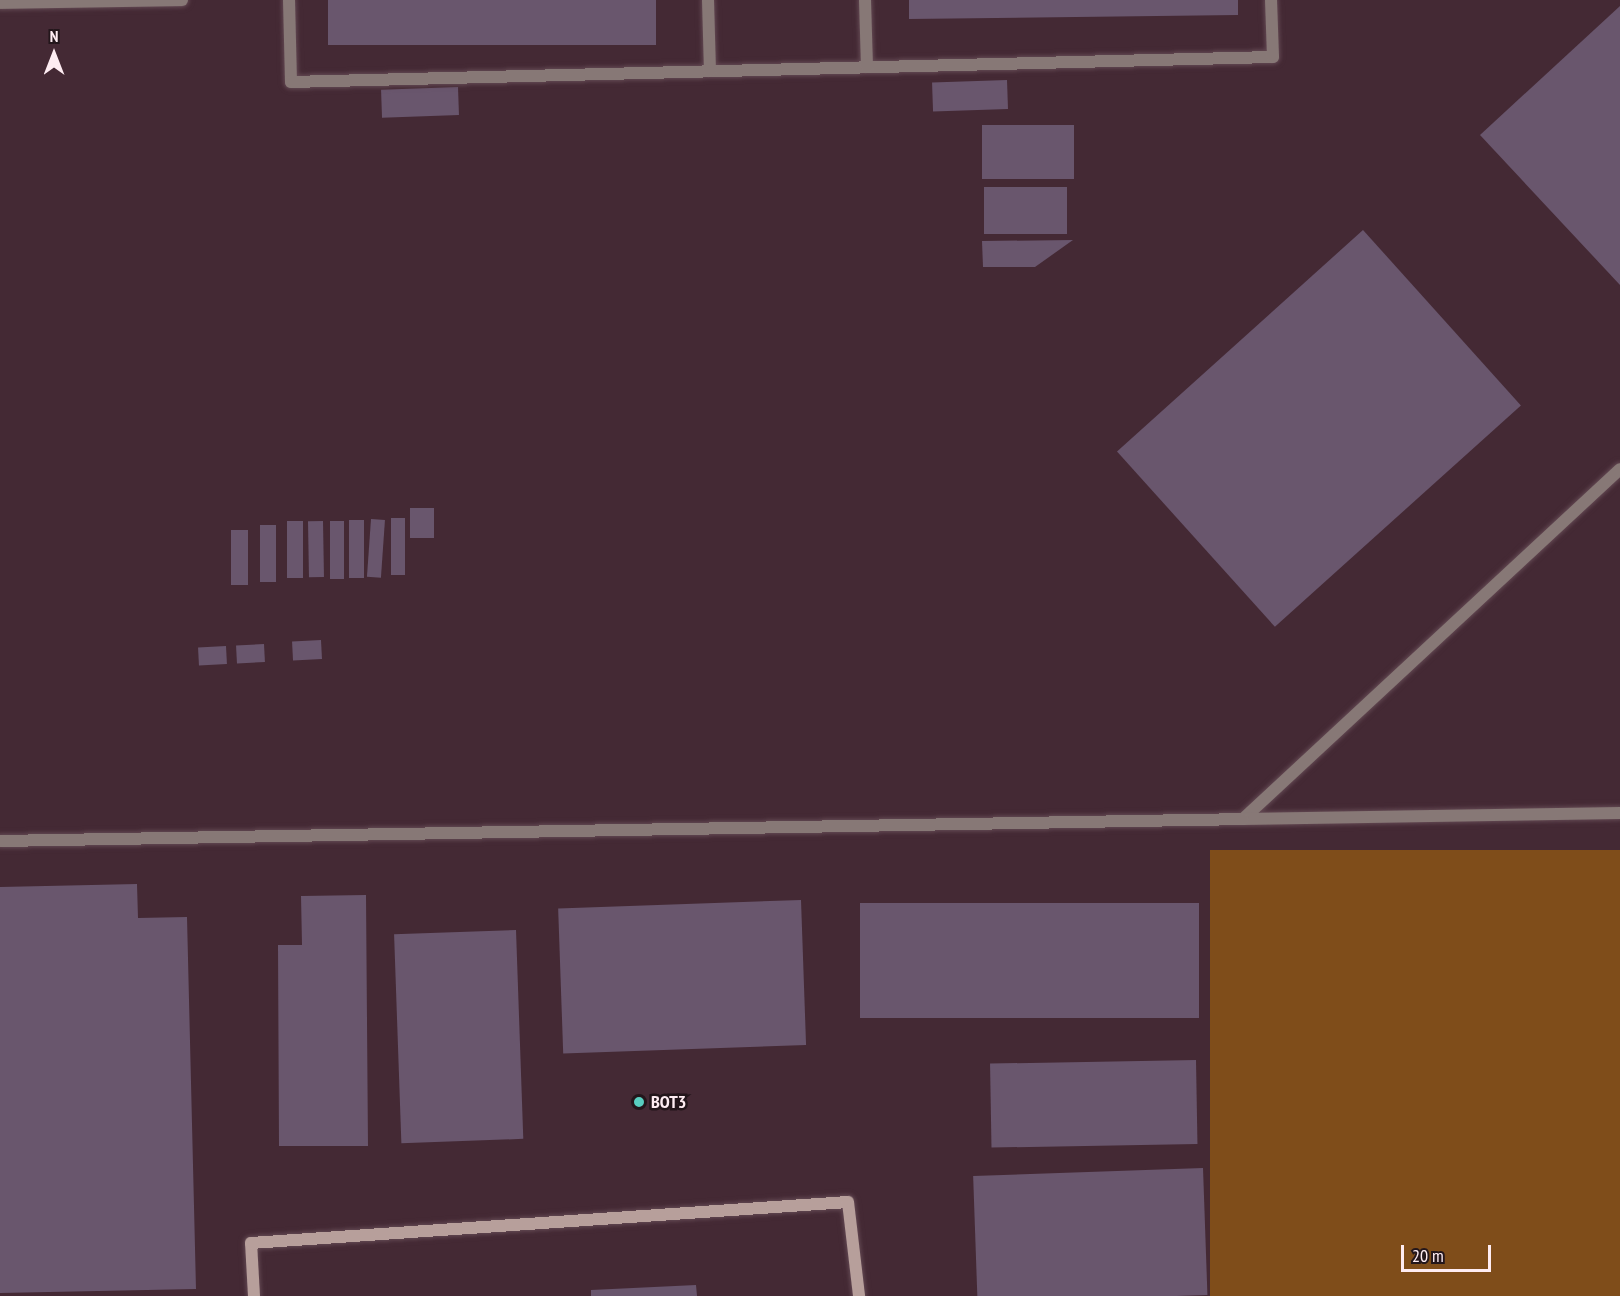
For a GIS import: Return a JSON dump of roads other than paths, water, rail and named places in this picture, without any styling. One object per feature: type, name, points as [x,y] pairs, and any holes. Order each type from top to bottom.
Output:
[{"type":"street","points":[[0,3],[182,0]]},
{"type":"street","points":[[288,0],[291,82],[1273,57],[1271,0]]},
{"type":"street","points":[[708,0],[710,71]]},
{"type":"street","points":[[865,0],[867,67]]},
{"type":"street","points":[[1243,819],[1620,469]]},
{"type":"street","points":[[0,841],[1620,813]]},
{"type":"street","points":[[254,1296],[251,1243],[848,1202],[859,1296]]},
{"type":"place","name":"BOT3","points":[[639,1102]]}]
